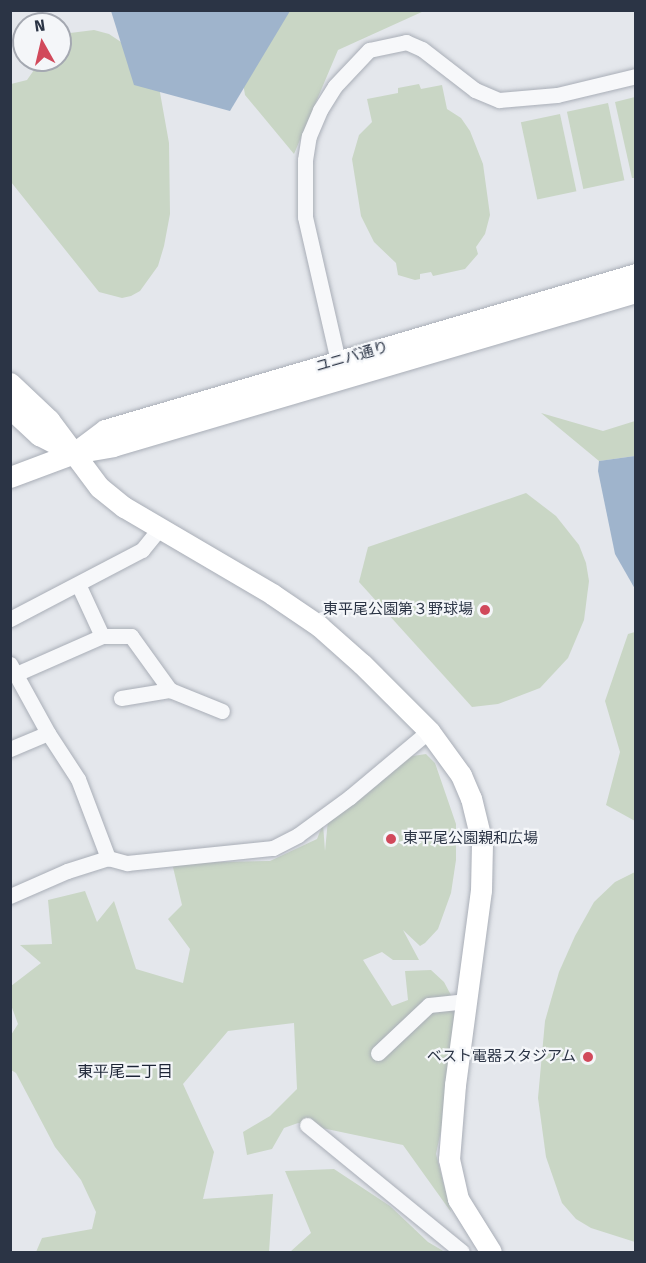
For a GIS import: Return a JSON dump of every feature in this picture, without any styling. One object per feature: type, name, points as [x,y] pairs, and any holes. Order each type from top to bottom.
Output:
[{"type":"street","points":[[338,361],[305,217],[305,160],[309,135],[320,110],[335,86],[369,50],[406,42],[422,49],[475,90],[499,100],[557,95],[636,76]]},
{"type":"street","name":"ユニバ通り","points":[[75,453],[105,430],[636,274]]},
{"type":"street","name":"ユニバ通り","points":[[75,453],[113,446],[636,292]]},
{"type":"street","points":[[10,383],[49,420],[99,487],[124,507],[272,594],[319,626],[362,664],[429,731],[461,775],[471,798],[482,843],[481,890],[449,1135],[448,1159],[458,1199],[491,1252]]},
{"type":"street","points":[[10,408],[39,435],[75,453]]},
{"type":"street","points":[[10,477],[75,453]]},
{"type":"street","points":[[10,619],[142,550],[160,528]]},
{"type":"street","points":[[78,584],[102,636]]},
{"type":"street","points":[[108,858],[78,779],[48,733],[13,669],[102,636],[131,636],[170,690]]},
{"type":"street","points":[[121,698],[170,690],[222,711]]},
{"type":"street","points":[[10,896],[67,871],[108,858],[127,863],[273,848],[297,835],[350,797],[429,731]]},
{"type":"street","points":[[10,749],[48,733]]},
{"type":"street","points":[[378,1053],[429,1005],[467,1002]]},
{"type":"street","points":[[307,1125],[462,1252]]},
{"type":"green space","points":[[236,10],[424,11],[338,50],[294,154],[245,95],[232,17]]},
{"type":"green space","points":[[94,30],[109,34],[139,54],[159,87],[169,143],[170,214],[158,266],[140,291],[122,298],[99,292],[11,182],[11,84],[27,80],[33,72],[72,72],[72,33]]},
{"type":"green space","points":[[419,84],[421,89],[442,85],[447,109],[461,118],[470,131],[483,164],[490,215],[485,234],[476,247],[478,254],[465,269],[433,276],[431,272],[420,274],[420,279],[415,280],[398,275],[396,263],[374,242],[361,216],[352,159],[359,135],[372,122],[367,99],[398,93],[398,88]]},
{"type":"green space","points":[[635,97],[636,178],[632,178],[615,102]]},
{"type":"green space","points":[[608,103],[624,180],[583,189],[567,112]]},
{"type":"green space","points":[[560,114],[576,191],[537,200],[521,122]]},
{"type":"green space","points":[[541,413],[603,431],[635,421],[635,456],[599,461]]},
{"type":"green space","name":"東平尾公園第３野球場","points":[[526,493],[556,516],[579,545],[586,563],[589,581],[584,620],[568,658],[540,688],[498,704],[472,707],[359,582],[368,547]]},
{"type":"green space","points":[[635,632],[635,821],[606,805],[620,752],[605,701],[628,634]]},
{"type":"green space","points":[[426,754],[435,763],[456,824],[456,860],[451,893],[438,929],[425,943],[420,946],[403,930],[419,960],[393,960],[382,952],[363,960],[392,1006],[408,1000],[405,971],[431,970],[444,982],[452,997],[458,1016],[451,1083],[436,1154],[451,1212],[403,1145],[298,1123],[284,1128],[272,1149],[247,1155],[243,1132],[270,1116],[297,1089],[294,1023],[228,1031],[183,1084],[214,1152],[203,1199],[273,1194],[269,1252],[36,1252],[42,1238],[92,1229],[96,1212],[81,1180],[55,1147],[16,1073],[11,1070],[11,1035],[18,1024],[11,1005],[11,986],[41,963],[20,945],[52,944],[48,900],[85,891],[97,922],[114,901],[136,969],[183,983],[190,949],[168,919],[182,905],[172,863],[270,861],[317,839],[323,824],[325,851],[328,820],[406,757]]},
{"type":"green space","name":"ベスト電器スタジアム","points":[[635,872],[635,1242],[591,1228],[576,1219],[562,1203],[546,1157],[538,1098],[545,1021],[559,972],[594,902],[615,882]]},
{"type":"green space","points":[[334,1169],[390,1206],[428,1242],[445,1252],[290,1252],[311,1233],[285,1171]]},
{"type":"water","points":[[111,10],[290,11],[230,111],[134,85]]},
{"type":"water","points":[[636,456],[635,589],[615,554],[598,471],[599,461]]},
{"type":"place","name":"東平尾公園第３野球場","points":[[485,610]]},
{"type":"place","name":"東平尾公園親和広場","points":[[391,839]]},
{"type":"place","name":"ベスト電器スタジアム","points":[[588,1057]]},
{"type":"district","name":"東平尾二丁目","points":[[125,1072]]}]
